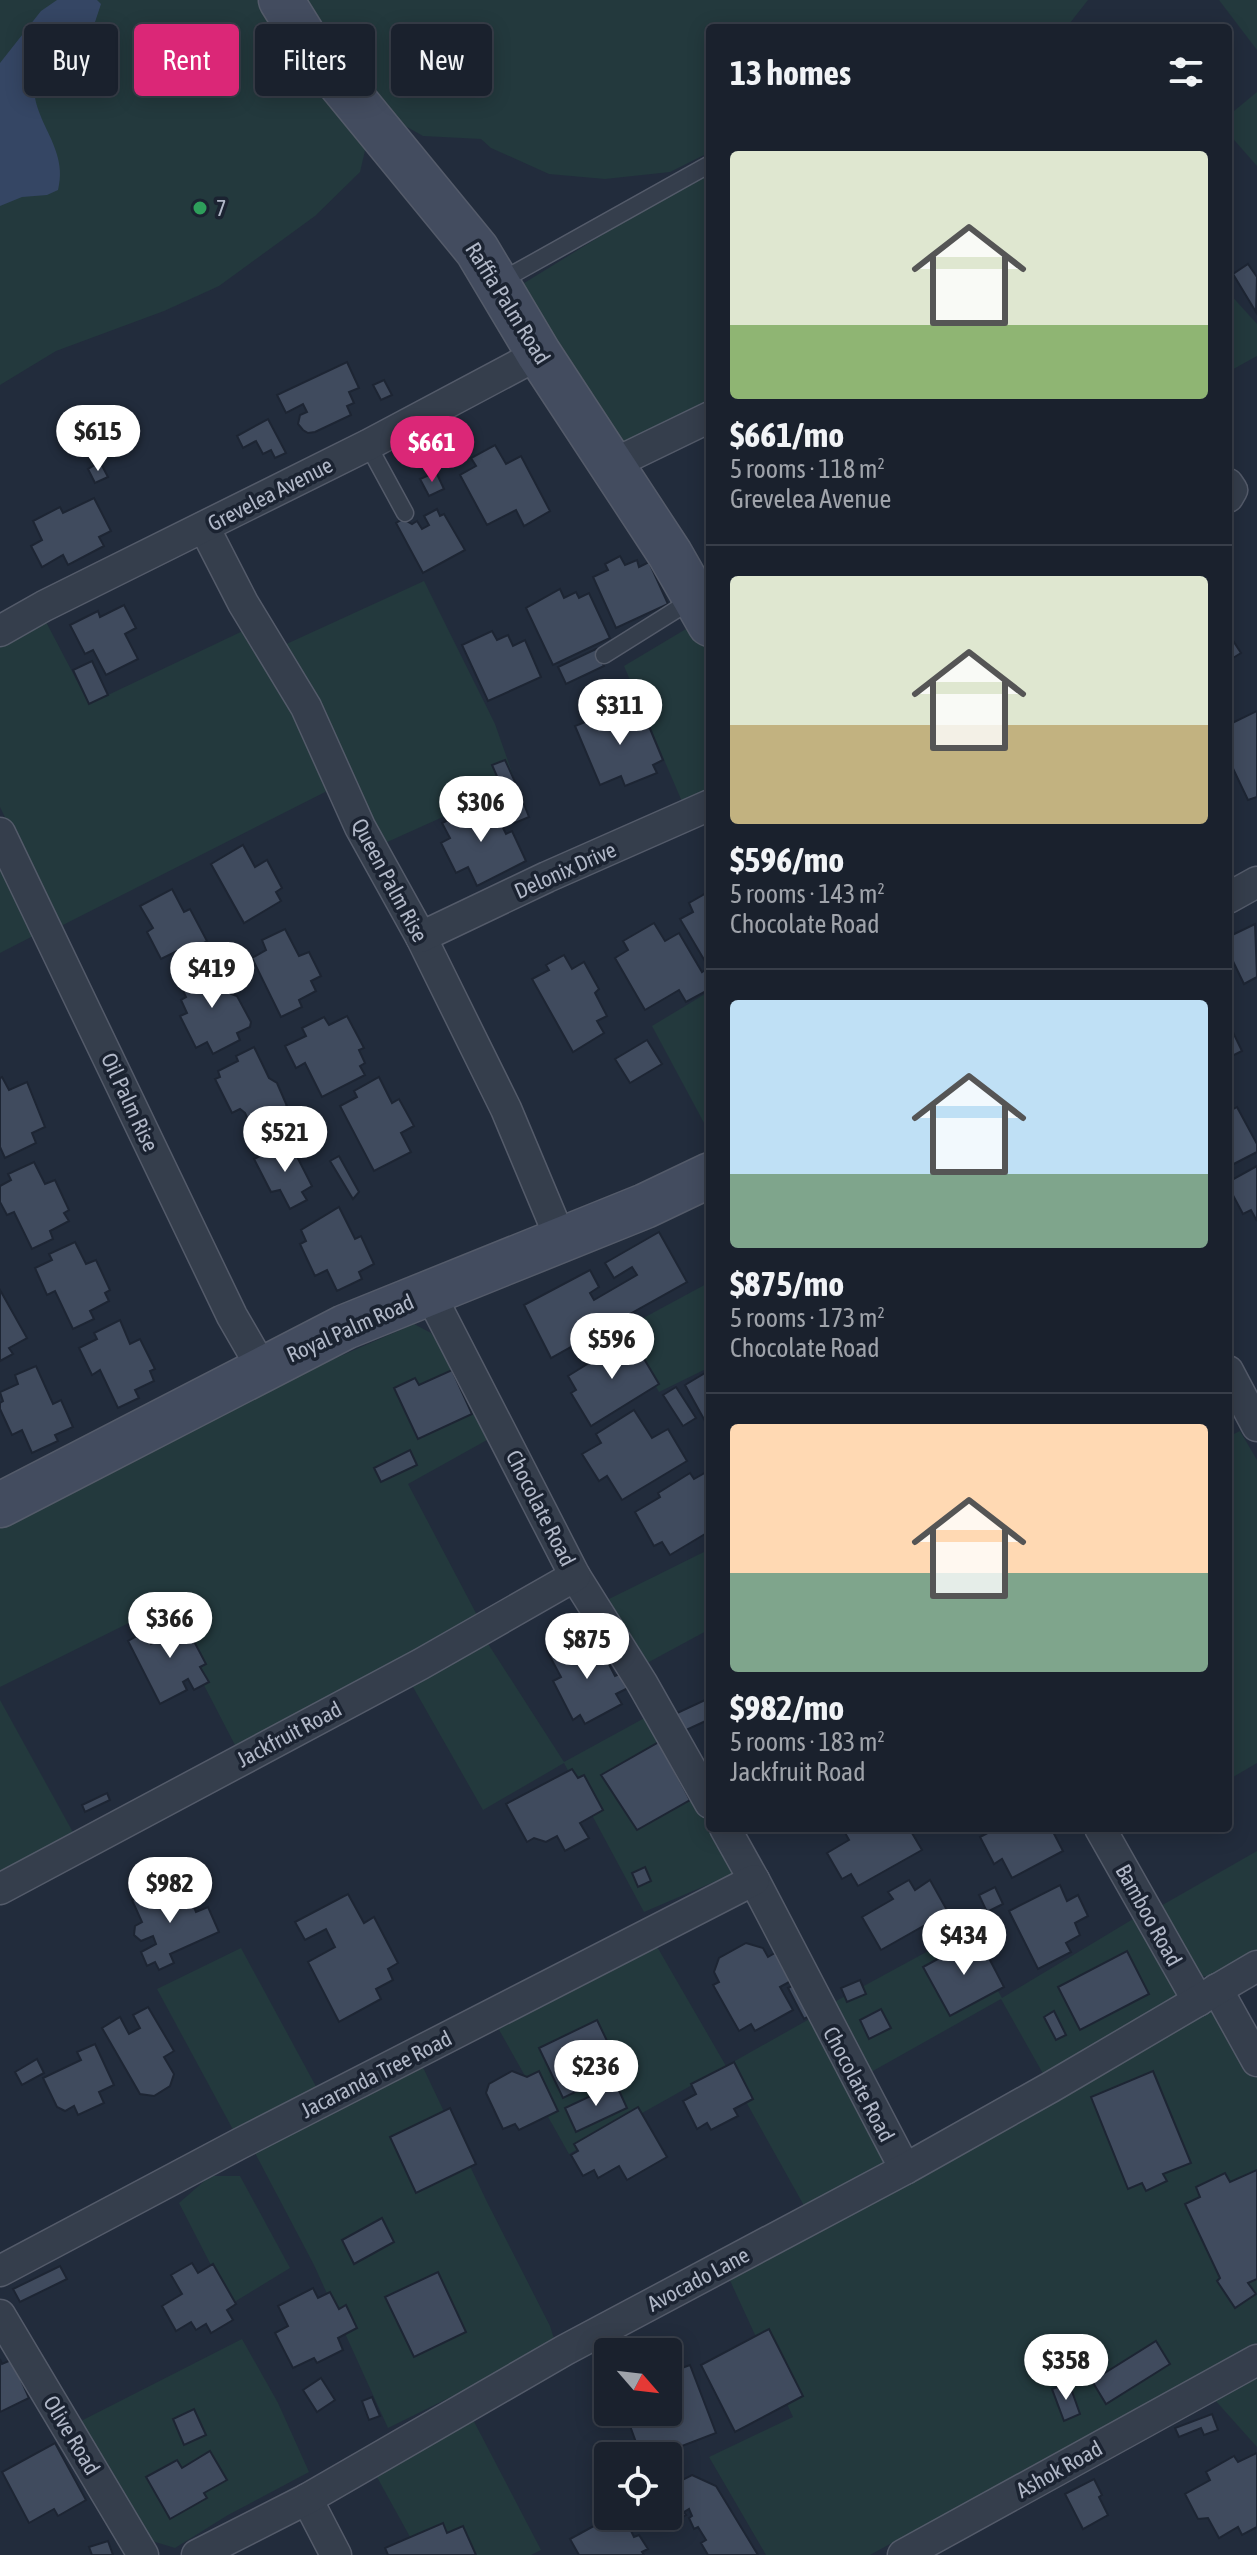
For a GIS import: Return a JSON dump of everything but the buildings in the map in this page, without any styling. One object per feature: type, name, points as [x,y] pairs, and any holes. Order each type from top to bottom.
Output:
[{"type":"street","name":"Raffia Palm Road","points":[[281,0],[309,45],[440,202],[498,283],[539,354],[703,610]]},
{"type":"street","name":"Grevelea Avenue","points":[[0,631],[44,606],[368,445],[539,354]]},
{"type":"street","points":[[611,465],[706,419]]},
{"type":"street","name":"Queen Palm Rise","points":[[204,527],[243,603],[306,707],[360,827],[421,937],[506,1109],[561,1240]]},
{"type":"street","name":"Delonix Drive","points":[[421,937],[706,807]]},
{"type":"street","name":"Oil Palm Rise","points":[[0,833],[232,1316],[262,1368]]},
{"type":"street","points":[[1232,896],[1257,882]]},
{"type":"street","name":"Royal Palm Road","points":[[0,1505],[345,1327],[645,1206],[706,1177]]},
{"type":"street","name":"Chocolate Road","points":[[429,1292],[575,1576],[642,1683],[706,1796]]},
{"type":"street","points":[[1232,1379],[1257,1426]]},
{"type":"street","name":"Jackfruit Road","points":[[0,1889],[421,1664],[575,1576]]},
{"type":"street","name":"Chocolate Road","points":[[727,1832],[905,2169]]},
{"type":"street","name":"Bamboo Road","points":[[1103,1832],[1208,1995],[1257,2061]]},
{"type":"street","name":"Jacaranda Tree Road","points":[[0,2271],[754,1880]]},
{"type":"street","name":"Avocado Lane","points":[[197,2555],[307,2499],[565,2350],[905,2169],[1257,1966]]},
{"type":"street","name":"Olive Road","points":[[0,2315],[143,2555]]},
{"type":"street","name":"Ashok Road","points":[[903,2555],[1257,2360]]},
{"type":"street","points":[[307,2499],[336,2555]]},
{"type":"lane","points":[[498,283],[706,166]]},
{"type":"lane","points":[[368,445],[405,513]]},
{"type":"lane","points":[[604,655],[703,610]]},
{"type":"green space","points":[[0,0],[263,0],[281,24],[255,24],[255,96],[333,96],[367,142],[360,172],[315,216],[219,286],[164,311],[56,351],[0,385]]},
{"type":"green space","points":[[286,0],[1088,0],[1069,24],[706,24],[706,154],[670,172],[605,179],[549,174],[491,148],[481,139],[423,136],[352,96],[375,96],[375,24],[302,24]]},
{"type":"green space","points":[[1219,0],[1257,0],[1257,50]]},
{"type":"green space","points":[[1257,92],[1257,166],[1232,138],[1232,113]]},
{"type":"green space","points":[[706,174],[706,406],[623,450],[508,293]]},
{"type":"green space","points":[[1232,296],[1257,324],[1257,356],[1232,370]]},
{"type":"green space","points":[[424,581],[495,724],[516,784],[385,843],[282,646]]},
{"type":"green space","points":[[45,620],[89,704],[247,629],[288,695],[331,789],[59,927],[0,807],[0,645]]},
{"type":"green space","points":[[701,620],[706,631],[706,803],[686,811],[624,666]]},
{"type":"green space","points":[[0,850],[37,934],[0,953]]},
{"type":"green space","points":[[706,993],[706,1127],[652,1026]]},
{"type":"green space","points":[[706,1284],[706,1369],[659,1392],[623,1329]]},
{"type":"green space","points":[[414,1324],[431,1333],[445,1354],[487,1440],[408,1484],[478,1617],[236,1747],[163,1606],[0,1687],[0,1526],[281,1382]]},
{"type":"green space","points":[[1240,1431],[1257,1460],[1257,1763],[1232,1778],[1232,1435]]},
{"type":"green space","points":[[706,1551],[706,1631],[636,1669],[605,1601]]},
{"type":"green space","points":[[485,1639],[564,1762],[661,1709],[706,1796],[706,1832],[725,1832],[744,1869],[644,1912],[564,1763],[483,1810],[409,1680]]},
{"type":"green space","points":[[0,1700],[75,1836],[0,1877]]},
{"type":"green space","points":[[1257,1851],[1257,1954],[1209,1977],[1195,1975],[1159,1907]]},
{"type":"green space","points":[[1138,1916],[1179,1987],[1174,2007],[1046,2079],[1001,1999],[864,2076],[827,2006],[965,1931],[1002,1998]]},
{"type":"green space","points":[[652,1938],[726,2066],[569,2154],[493,2019]]},
{"type":"green space","points":[[241,1948],[319,2092],[237,2137],[157,1989]]},
{"type":"green space","points":[[1224,2002],[1257,2056],[1257,2349],[1194,2377],[870,2555],[766,2555],[709,2457],[793,2417],[727,2274],[904,2187]]},
{"type":"green space","points":[[813,2017],[884,2150],[883,2163],[874,2174],[807,2211],[726,2066]]},
{"type":"green space","points":[[419,2059],[550,2326],[556,2345],[388,2428],[314,2265],[255,2153]]},
{"type":"green space","points":[[210,2176],[240,2176],[290,2268],[231,2304],[179,2203]]},
{"type":"green space","points":[[242,2339],[278,2403],[309,2472],[228,2515],[175,2548],[152,2541],[81,2421]]},
{"type":"green space","points":[[1257,2373],[1257,2447],[1215,2400]]},
{"type":"green space","points":[[469,2412],[541,2550],[531,2555],[420,2555],[372,2468]]},
{"type":"water","points":[[57,0],[97,0],[101,4],[94,24],[31,24],[41,11]]},
{"type":"water","points":[[24,33],[24,96],[36,96],[57,153],[60,171],[58,190],[47,195],[22,197],[0,206],[0,63]]},
{"type":"place","name":"7","points":[[200,208]]}]
